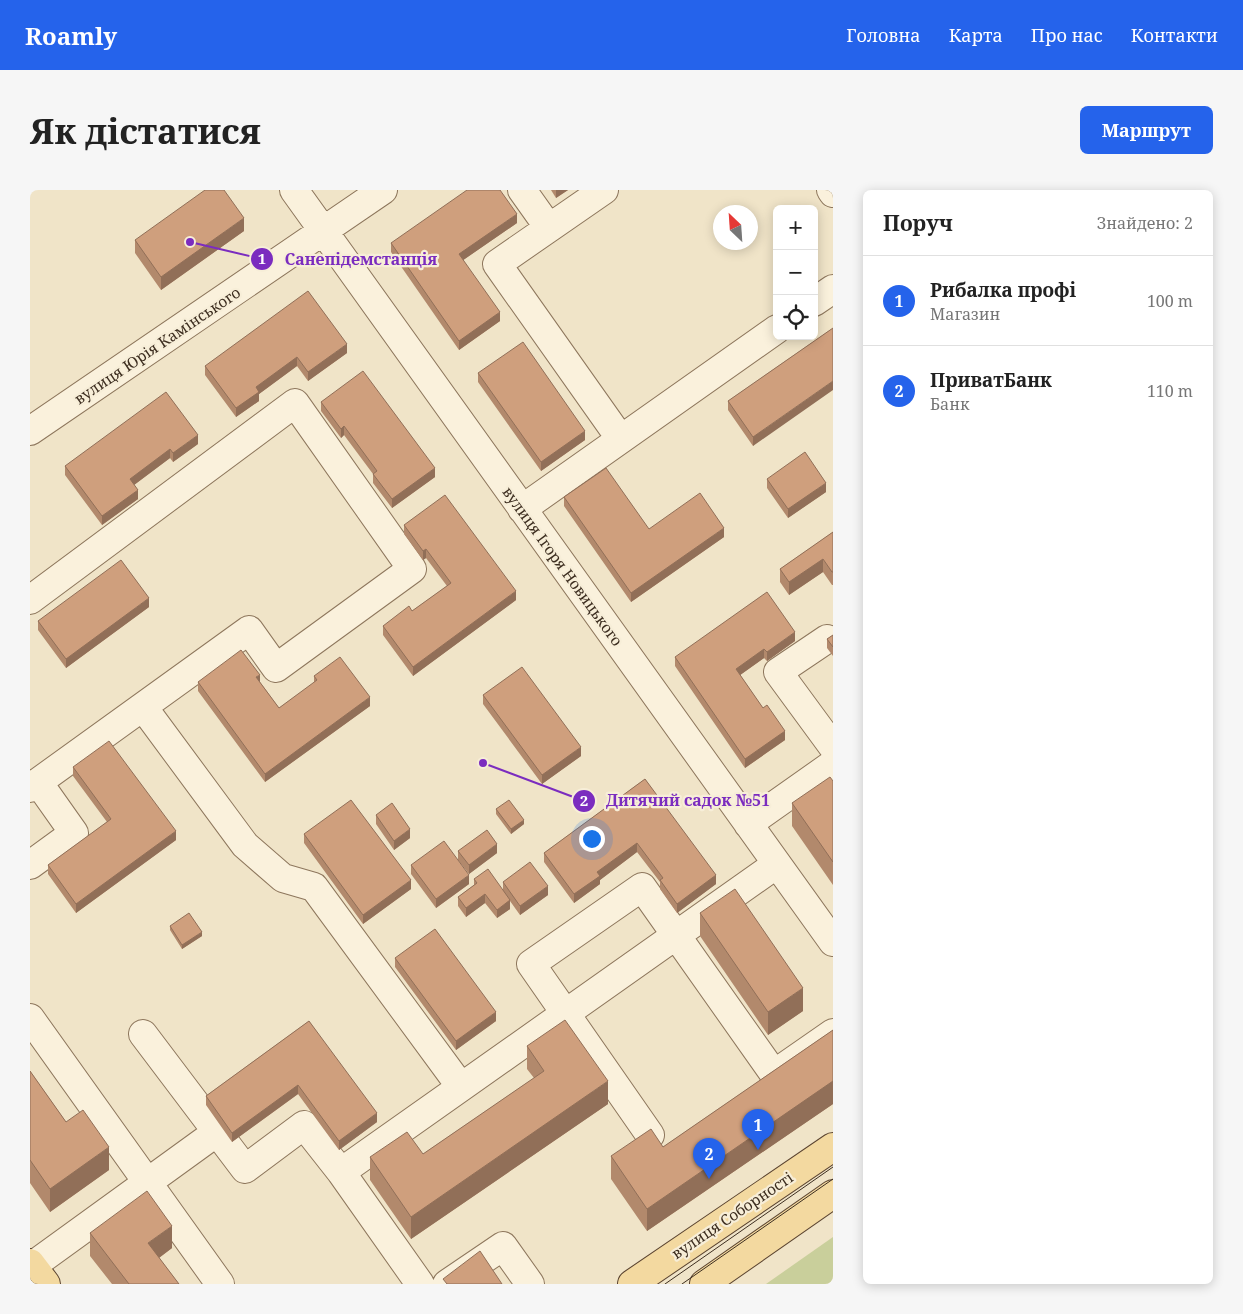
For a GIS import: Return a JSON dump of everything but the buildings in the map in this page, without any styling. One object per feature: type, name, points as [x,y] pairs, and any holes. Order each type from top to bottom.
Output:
[{"type":"main road","name":"вулиця Соборності","points":[[632,1284],[833,1147]]},
{"type":"main road","points":[[704,1284],[833,1194]]},
{"type":"street","name":"вулиця Ігоря Новицького","points":[[294,190],[833,942]]},
{"type":"street","name":"вулиця Юрія Камінського","points":[[30,431],[383,190]]},
{"type":"street","points":[[522,190],[549,228]]},
{"type":"street","points":[[604,190],[497,264],[620,438]]},
{"type":"street","points":[[818,299],[833,289]]},
{"type":"street","points":[[522,509],[773,332]]},
{"type":"street","points":[[30,600],[295,402],[412,569],[276,668],[249,630],[34,785],[74,833],[30,865]]},
{"type":"street","points":[[827,639],[778,672],[833,747]]},
{"type":"street","points":[[143,707],[245,844],[283,878],[314,887],[461,1088]]},
{"type":"street","points":[[748,824],[833,764]]},
{"type":"street","points":[[341,1172],[777,864]]},
{"type":"street","points":[[650,1135],[531,964],[642,887],[774,1074],[833,1033]]},
{"type":"street","points":[[30,1018],[220,1284]]},
{"type":"street","points":[[143,1034],[245,1169],[304,1125],[341,1172],[420,1284]]},
{"type":"street","points":[[36,1271],[147,1182],[217,1132]]},
{"type":"street","points":[[447,1284],[503,1246],[530,1284]]},
{"type":"green space","points":[[833,1237],[833,1284],[766,1284]]},
{"type":"tram line","points":[[665,1284],[833,1167]]},
{"type":"tram line","points":[[682,1284],[833,1179]]},
{"type":"place","name":"Санепідемстанція","points":[[190,242]]},
{"type":"place","name":"Дитячий садок №51","points":[[483,763]]},
{"type":"place","name":"Рибалка профі","points":[[758,1150]]},
{"type":"place","name":"ПриватБанк","points":[[709,1179]]}]
